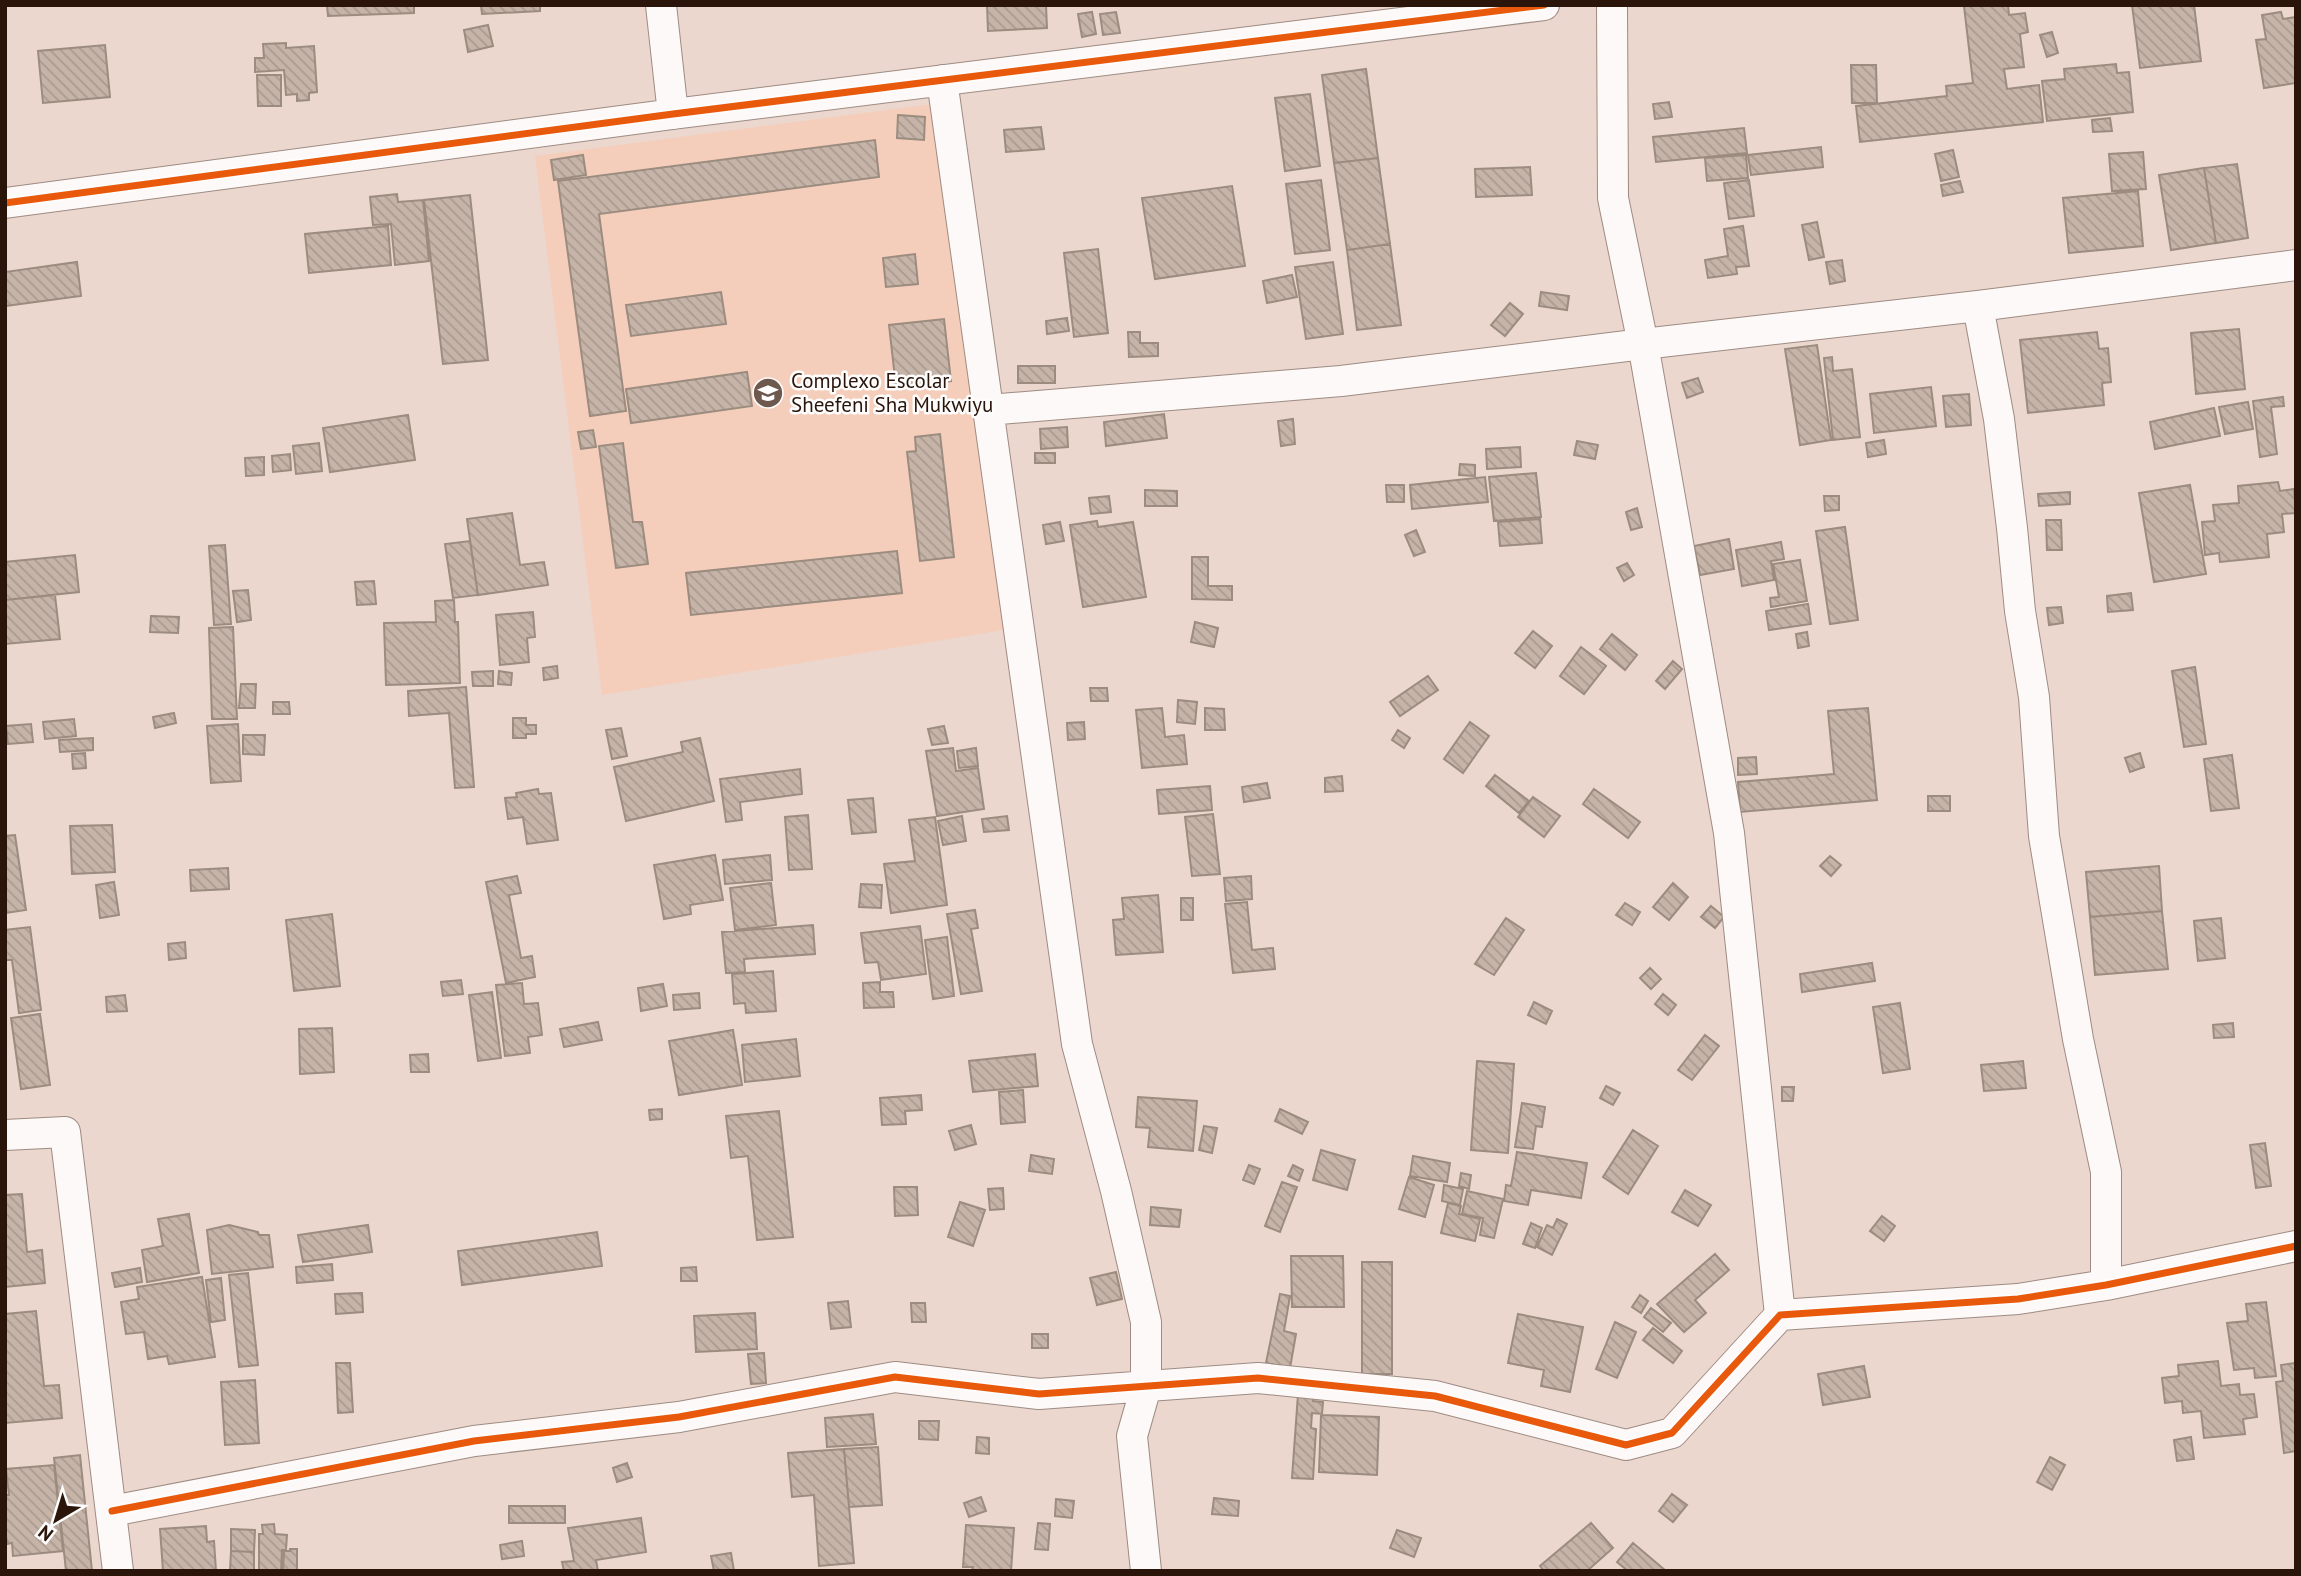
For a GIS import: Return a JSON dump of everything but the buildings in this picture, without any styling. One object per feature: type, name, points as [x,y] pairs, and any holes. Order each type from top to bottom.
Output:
[{"type":"street","points":[[661,5],[673,114]]},
{"type":"street","points":[[5,203],[673,114],[1544,5]]},
{"type":"street","points":[[1612,5],[1613,198],[1643,344],[1729,833],[1780,1315]]},
{"type":"street","points":[[942,80],[1077,1044],[1116,1191],[1146,1322],[1146,1387],[1132,1436],[1146,1571]]},
{"type":"street","points":[[988,410],[1341,381],[1978,306],[2296,265]]},
{"type":"street","points":[[1978,306],[1999,419],[2020,611],[2034,697],[2044,836],[2078,1039],[2106,1172],[2106,1285]]},
{"type":"street","points":[[5,1135],[65,1132],[118,1571]]},
{"type":"street","points":[[111,1511],[474,1441],[679,1417],[895,1377],[1039,1394],[1258,1378],[1435,1396],[1626,1445],[1672,1433],[1780,1315],[2018,1299],[2106,1285],[2296,1246]]},
{"type":"shaded area","name":"Complexo Escolar Sheefeni Sha Mukwiyu","points":[[933,104],[1004,630],[602,695],[535,156]]},
{"type":"cycle path","points":[[5,203],[673,114],[1544,5]]},
{"type":"cycle path","points":[[112,1511],[474,1441],[679,1417],[895,1377],[1039,1394],[1258,1378],[1435,1396],[1626,1445],[1672,1433],[1780,1315],[2018,1299],[2106,1285],[2296,1246]]},
{"type":"place","name":"Complexo Escolar Sheefeni Sha Mukwiyu","points":[[768,393]]}]
